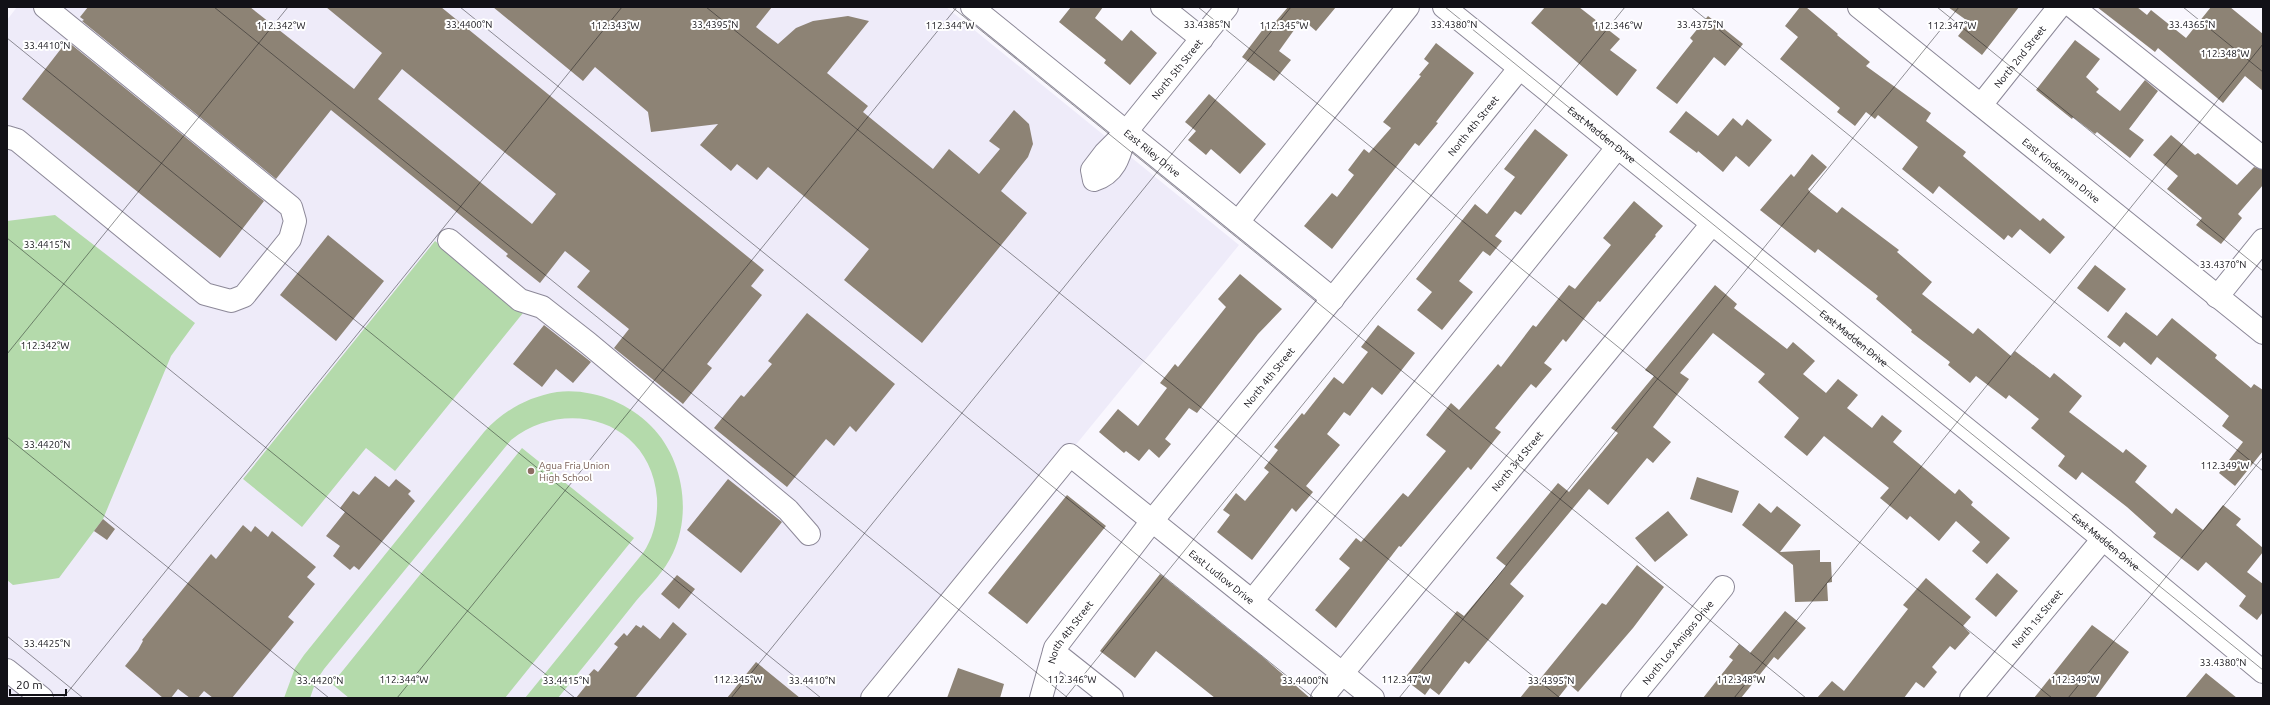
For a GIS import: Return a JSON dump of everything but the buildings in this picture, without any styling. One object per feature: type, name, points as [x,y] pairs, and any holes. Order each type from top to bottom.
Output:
[{"type":"street","points":[[7,137],[17,140],[205,294],[218,299],[231,301],[244,296],[290,239],[295,221],[291,207],[45,7]]},
{"type":"street","name":"East Riley Drive","points":[[972,7],[1333,299]]},
{"type":"street","points":[[1162,7],[1202,39]]},
{"type":"street","name":"North 5th Street","points":[[1126,132],[1227,7]]},
{"type":"street","points":[[1238,222],[1408,7]]},
{"type":"street","name":"East Madden Drive","points":[[1444,7],[2103,539],[2263,672]]},
{"type":"street","name":"East Kinderman Drive","points":[[1859,7],[2263,333]]},
{"type":"street","name":"North 2nd Street","points":[[1981,105],[2059,7]]},
{"type":"street","points":[[2073,7],[2263,158]]},
{"type":"street","name":"North 4th Street","points":[[1041,698],[1054,652],[1060,641],[1152,521],[1519,69]]},
{"type":"street","points":[[1252,601],[1617,148]]},
{"type":"street","name":"North 3rd Street","points":[[1322,698],[1712,224]]},
{"type":"street","points":[[449,240],[520,300],[542,307],[588,343],[788,510],[809,534]]},
{"type":"street","points":[[2217,296],[2263,240]]},
{"type":"street","name":"East Ludlow Drive","points":[[872,698],[1070,455],[1373,698]]},
{"type":"street","name":"North 1st Street","points":[[1971,698],[2103,539]]},
{"type":"street","name":"North Los Amigos Drive","points":[[1632,698],[1723,587]]},
{"type":"street","points":[[1054,652],[1112,698]]},
{"type":"street","points":[[7,670],[42,698]]},
{"type":"shaded area","name":"Agua Fria Union High School","points":[[17,7],[946,7],[1239,245],[869,698],[7,698],[7,20]]},
{"type":"green space","points":[[55,215],[195,323],[171,356],[103,519],[59,578],[13,585],[7,580],[7,221]]},
{"type":"green space","points":[[435,241],[523,313],[395,471],[366,448],[302,527],[243,479]]},
{"type":"green space","points":[[557,392],[583,392],[608,398],[641,417],[662,439],[671,454],[677,469],[683,503],[679,537],[670,560],[558,698],[525,698],[643,553],[653,534],[657,512],[657,498],[651,472],[640,450],[623,434],[603,424],[580,419],[557,420],[533,427],[511,440],[324,669],[316,681],[310,698],[284,698],[295,668],[304,655],[484,432],[508,411],[526,401]]},
{"type":"green space","points":[[522,448],[634,538],[505,698],[349,698],[332,684]]},
{"type":"place","name":"Agua Fria Union High School","points":[[531,471]]}]
